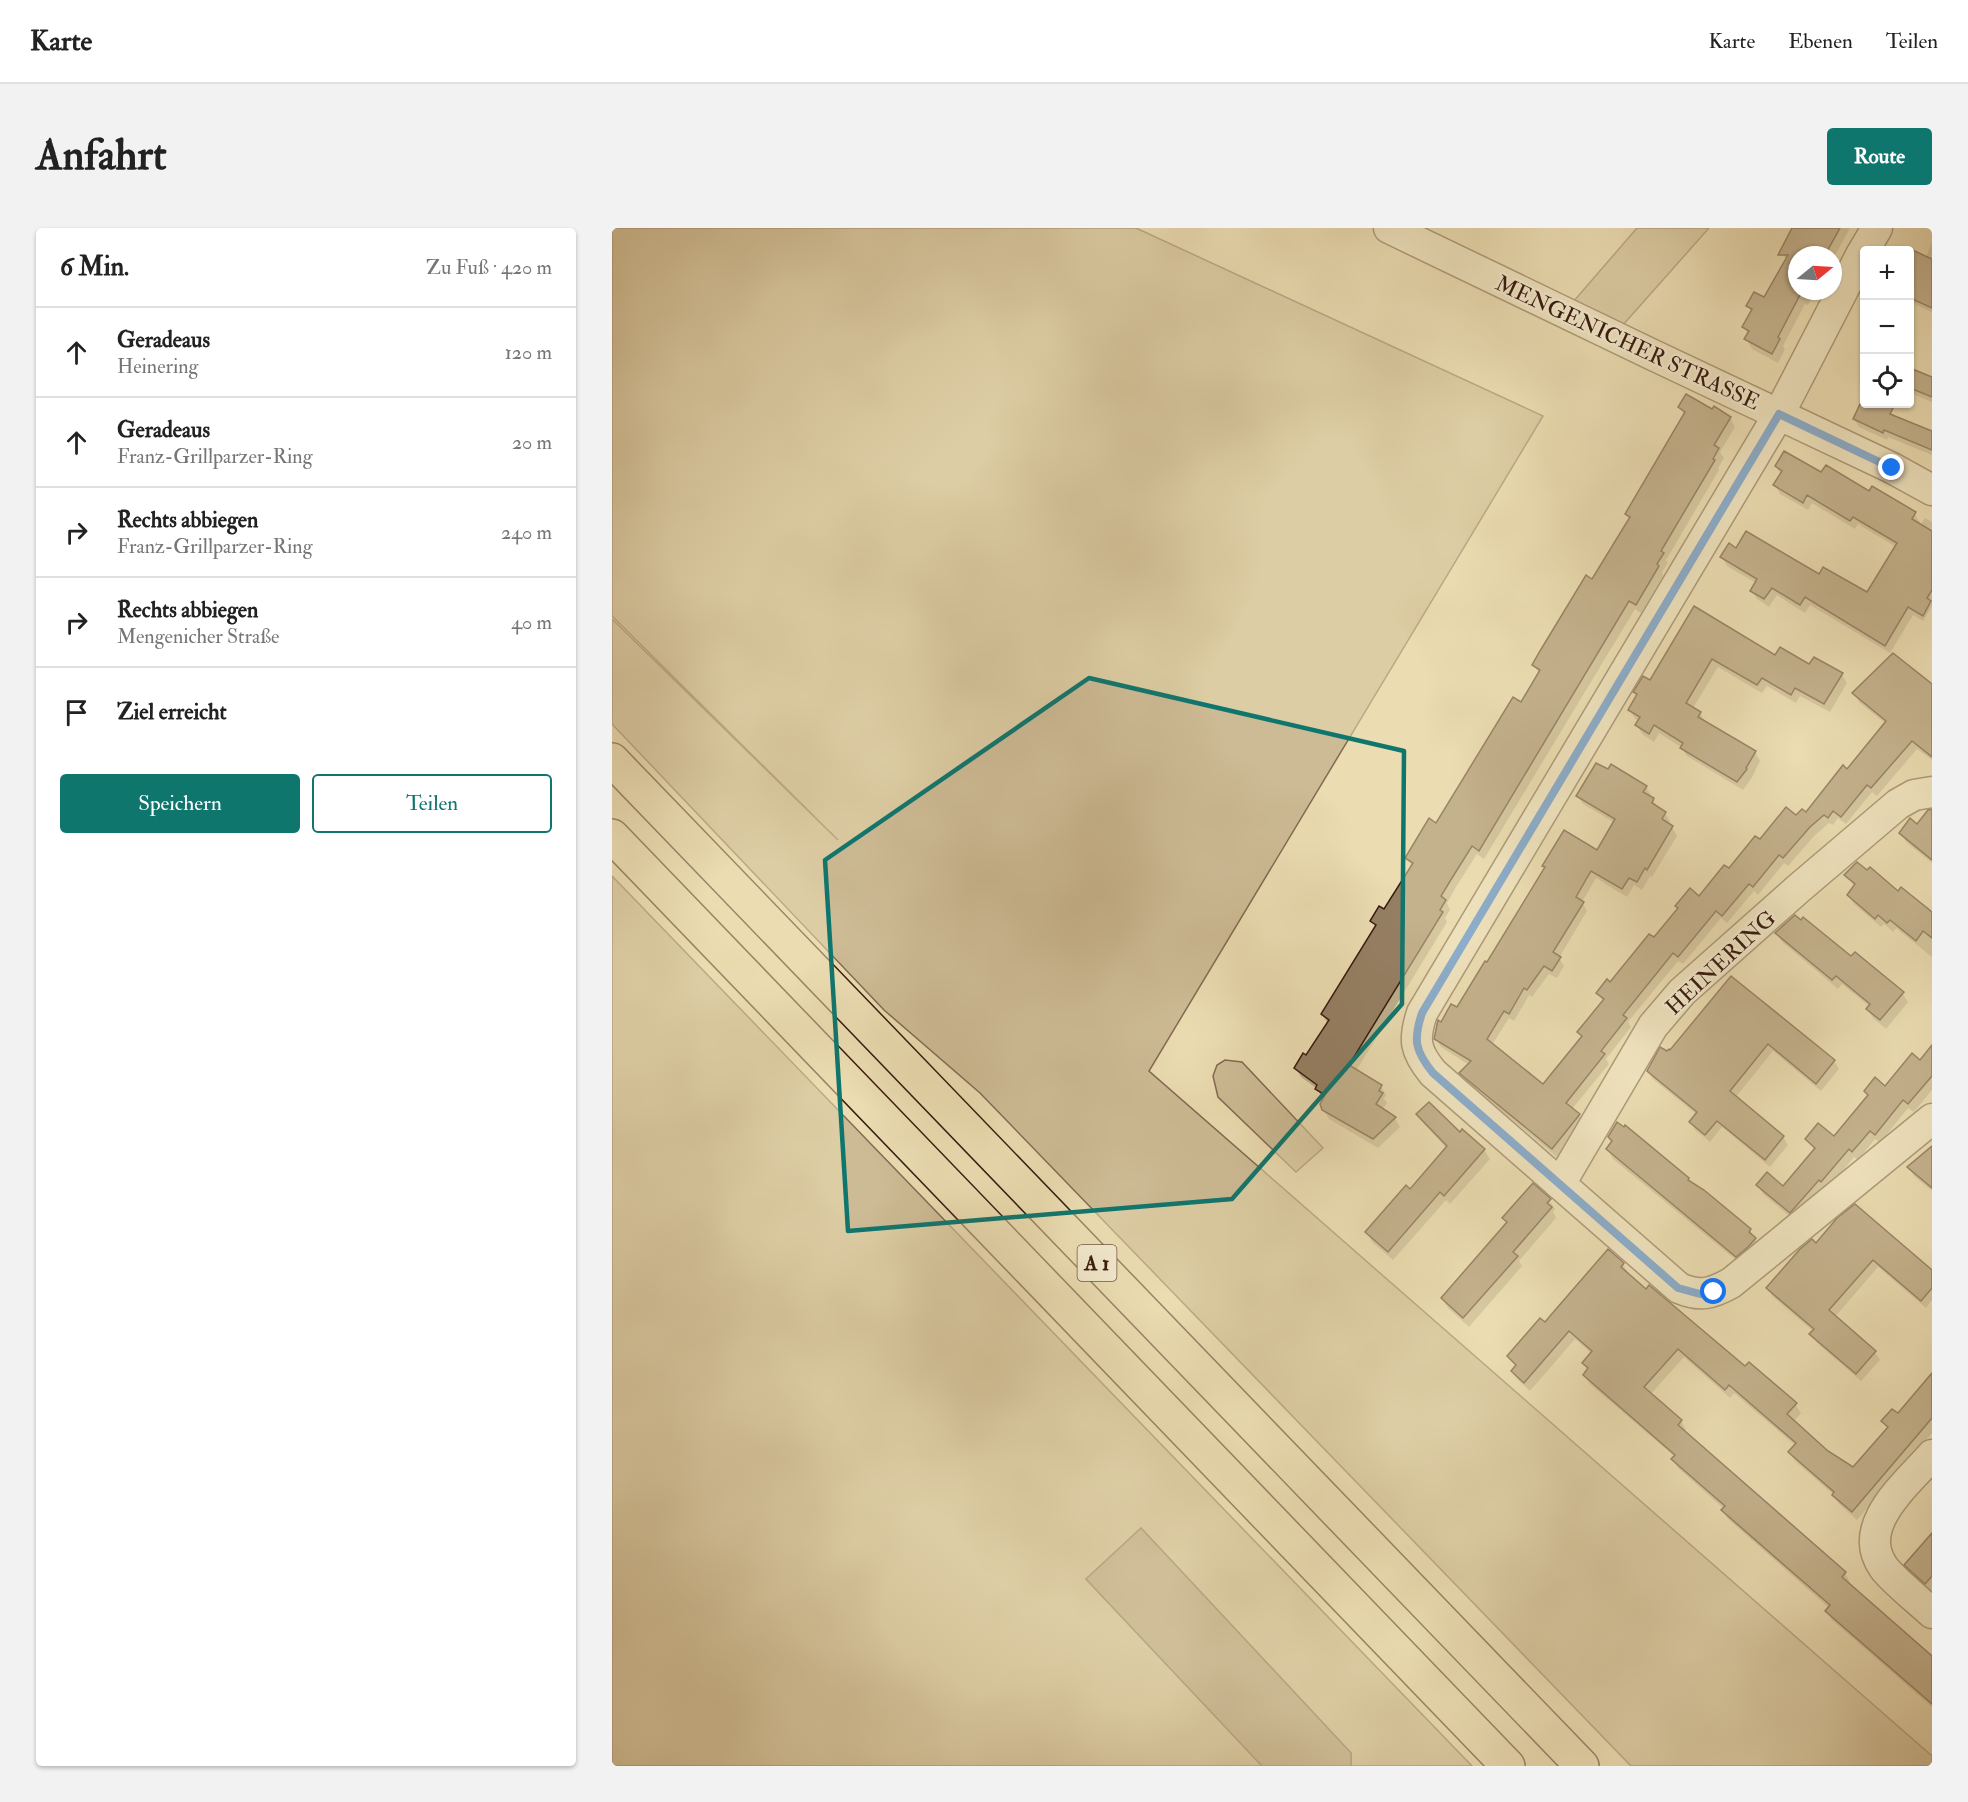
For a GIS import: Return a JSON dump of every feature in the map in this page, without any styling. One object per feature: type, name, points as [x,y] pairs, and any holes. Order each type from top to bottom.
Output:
[{"type":"highway","name":"A 1","points":[[612,760],[1582,1766]]},
{"type":"highway","name":"A 1","points":[[612,836],[1508,1766]]},
{"type":"street","name":"MENGENICHER STRASSE","points":[[1389,228],[1653,356],[1892,468],[1932,490]]},
{"type":"street","points":[[1877,228],[1779,414],[1422,1013],[1416,1042],[1419,1053],[1433,1073],[1444,1083],[1678,1288],[1700,1294],[1714,1292],[1731,1283],[1932,1119]]},
{"type":"street","name":"HEINERING","points":[[1560,1184],[1653,1026],[1682,992],[1898,804],[1914,795],[1932,792]]},
{"type":"street","points":[[1932,1455],[1886,1508],[1876,1526],[1874,1549],[1884,1569],[1932,1613]]},
{"type":"highlighted area","points":[[1089,678],[1404,751],[1402,1004],[1232,1199],[848,1231],[825,860]]},
{"type":"shaded area","points":[[612,228],[1136,228],[1543,416],[1149,1071],[1932,1756],[1932,1766],[1631,1766],[980,1093],[884,1010],[612,724],[612,619],[838,840],[612,616]]},
{"type":"shaded area","points":[[1637,228],[1709,228],[1622,326],[1573,302]]},
{"type":"shaded area","points":[[612,876],[1472,1766],[1351,1766],[1351,1753],[1141,1528],[1086,1579],[1262,1766],[612,1766]]},
{"type":"shaded area","points":[[1225,1060],[1242,1062],[1323,1148],[1296,1172],[1218,1097],[1213,1076],[1217,1065]]},
{"type":"shaded area","points":[[1141,1528],[1351,1753],[1351,1766],[1262,1766],[1086,1579]]},
{"type":"building","points":[[1792,228],[1840,228],[1830,246],[1788,246],[1788,255],[1778,255]]},
{"type":"building","points":[[1914,251],[1932,259],[1932,308],[1914,300]]},
{"type":"building","points":[[1788,255],[1788,300],[1797,300],[1772,354],[1744,339],[1749,331],[1742,327],[1752,309],[1746,306],[1754,292],[1764,297]]},
{"type":"building","points":[[1914,370],[1932,377],[1932,397],[1914,390]]},
{"type":"building","points":[[1686,394],[1712,409],[1714,406],[1731,417],[1714,445],[1719,448],[1713,459],[1715,460],[1661,551],[1664,553],[1657,564],[1659,566],[1636,605],[1629,601],[1479,851],[1472,846],[1441,896],[1446,900],[1440,910],[1443,912],[1349,1065],[1382,1085],[1379,1091],[1383,1093],[1376,1104],[1396,1117],[1373,1139],[1322,1110],[1320,1104],[1325,1095],[1315,1089],[1317,1085],[1294,1068],[1303,1053],[1306,1055],[1329,1020],[1321,1014],[1376,925],[1370,921],[1379,906],[1384,909],[1413,863],[1405,858],[1429,818],[1436,823],[1513,697],[1521,702],[1540,670],[1532,665],[1540,651],[1586,575],[1592,579],[1630,517],[1625,514],[1685,412],[1678,407]]},
{"type":"building","points":[[1860,404],[1860,408],[1893,408],[1890,414],[1932,431],[1932,450],[1884,430],[1883,433],[1853,419]]},
{"type":"building","points":[[1784,451],[1821,472],[1826,465],[1869,491],[1872,486],[1916,512],[1912,519],[1932,531],[1932,590],[1927,598],[1931,601],[1923,616],[1908,607],[1885,646],[1805,597],[1800,605],[1772,588],[1764,599],[1750,591],[1757,579],[1720,557],[1729,543],[1736,548],[1746,531],[1819,574],[1823,567],[1867,592],[1897,543],[1853,517],[1850,521],[1807,495],[1803,503],[1773,485],[1782,471],[1775,466]]},
{"type":"building","points":[[1694,606],[1775,655],[1780,647],[1809,664],[1814,657],[1843,673],[1824,704],[1795,688],[1791,695],[1762,678],[1757,685],[1712,659],[1686,703],[1701,712],[1698,717],[1756,751],[1737,782],[1680,748],[1683,743],[1654,725],[1649,734],[1635,725],[1640,717],[1628,710],[1637,694],[1633,692],[1643,676],[1650,680]]},
{"type":"building","points":[[1893,653],[1932,684],[1932,757],[1912,741],[1871,788],[1867,785],[1841,817],[1833,811],[1828,818],[1824,815],[1810,827],[1783,858],[1779,855],[1753,887],[1749,884],[1722,916],[1716,911],[1678,957],[1673,953],[1623,1015],[1627,1018],[1601,1051],[1605,1054],[1566,1103],[1580,1114],[1552,1149],[1459,1073],[1471,1061],[1434,1039],[1438,1020],[1441,1022],[1451,1004],[1457,1007],[1485,961],[1487,962],[1545,867],[1542,866],[1564,830],[1597,850],[1615,819],[1576,796],[1596,763],[1608,769],[1611,764],[1647,786],[1643,792],[1654,798],[1652,803],[1666,812],[1662,819],[1673,826],[1647,870],[1645,868],[1637,882],[1629,878],[1622,889],[1591,871],[1576,897],[1584,902],[1553,952],[1561,957],[1552,971],[1544,966],[1527,990],[1524,988],[1509,1014],[1504,1011],[1487,1039],[1543,1084],[1582,1036],[1577,1032],[1604,999],[1596,993],[1607,979],[1610,982],[1649,934],[1654,937],[1678,908],[1675,906],[1690,888],[1699,896],[1724,865],[1729,868],[1755,836],[1760,839],[1786,807],[1796,815],[1802,809],[1806,812],[1843,765],[1847,769],[1886,721],[1852,693]]},
{"type":"building","points":[[1932,809],[1932,860],[1899,833],[1910,818],[1917,824],[1928,810]]},
{"type":"building","points":[[1857,862],[1867,870],[1870,867],[1898,891],[1901,887],[1932,912],[1932,938],[1923,931],[1916,941],[1890,920],[1887,923],[1878,915],[1875,919],[1847,895],[1855,884],[1844,875]]},
{"type":"building","points":[[1795,915],[1801,920],[1803,917],[1851,956],[1855,952],[1904,992],[1880,1020],[1866,1009],[1870,1004],[1836,976],[1832,980],[1775,933]]},
{"type":"building","points":[[1731,976],[1835,1060],[1816,1084],[1768,1044],[1730,1091],[1784,1136],[1765,1160],[1717,1121],[1705,1135],[1689,1122],[1697,1112],[1647,1071],[1660,1047],[1667,1051],[1670,1050]]},
{"type":"building","points":[[1932,1045],[1932,1076],[1908,1104],[1903,1100],[1875,1135],[1870,1131],[1852,1152],[1849,1149],[1790,1213],[1756,1185],[1767,1172],[1783,1186],[1815,1148],[1805,1139],[1818,1123],[1834,1136],[1868,1095],[1864,1091],[1875,1077],[1885,1086],[1912,1053],[1920,1060]]},
{"type":"building","points":[[1429,1102],[1460,1132],[1462,1129],[1485,1149],[1444,1196],[1440,1192],[1388,1252],[1365,1232],[1406,1185],[1410,1189],[1447,1146],[1416,1114]]},
{"type":"building","points":[[1617,1122],[1624,1127],[1625,1125],[1689,1178],[1688,1180],[1704,1190],[1751,1229],[1749,1232],[1756,1238],[1748,1247],[1736,1257],[1606,1149],[1612,1141],[1608,1137]]},
{"type":"building","points":[[1932,1146],[1932,1188],[1907,1167]]},
{"type":"building","points":[[1533,1183],[1551,1199],[1547,1203],[1552,1207],[1513,1252],[1518,1256],[1463,1318],[1441,1298],[1507,1222],[1502,1218]]},
{"type":"building","points":[[1855,1204],[1932,1270],[1932,1288],[1921,1301],[1873,1260],[1829,1310],[1876,1351],[1856,1374],[1809,1334],[1814,1329],[1766,1288],[1800,1249],[1812,1239],[1816,1243],[1837,1218]]},
{"type":"building","points":[[1608,1249],[1624,1263],[1621,1267],[1646,1289],[1649,1285],[1745,1366],[1749,1362],[1797,1403],[1787,1414],[1828,1451],[1853,1467],[1888,1427],[1881,1421],[1892,1409],[1898,1413],[1932,1373],[1932,1418],[1852,1512],[1832,1495],[1834,1492],[1788,1452],[1796,1443],[1729,1385],[1725,1390],[1678,1349],[1644,1387],[1682,1420],[1678,1425],[1846,1572],[1842,1577],[1932,1656],[1932,1704],[1825,1611],[1830,1605],[1721,1510],[1725,1506],[1671,1459],[1675,1455],[1583,1375],[1588,1368],[1582,1363],[1592,1351],[1569,1331],[1524,1383],[1511,1371],[1516,1365],[1507,1356],[1540,1318],[1545,1322]]},
{"type":"building","points":[[1932,1533],[1932,1576],[1925,1584],[1904,1565]]},
{"type":"route","points":[[1714,1292],[1700,1294],[1678,1288],[1433,1073],[1419,1053],[1416,1042],[1417,1029],[1422,1013],[1779,414],[1892,468]]}]
